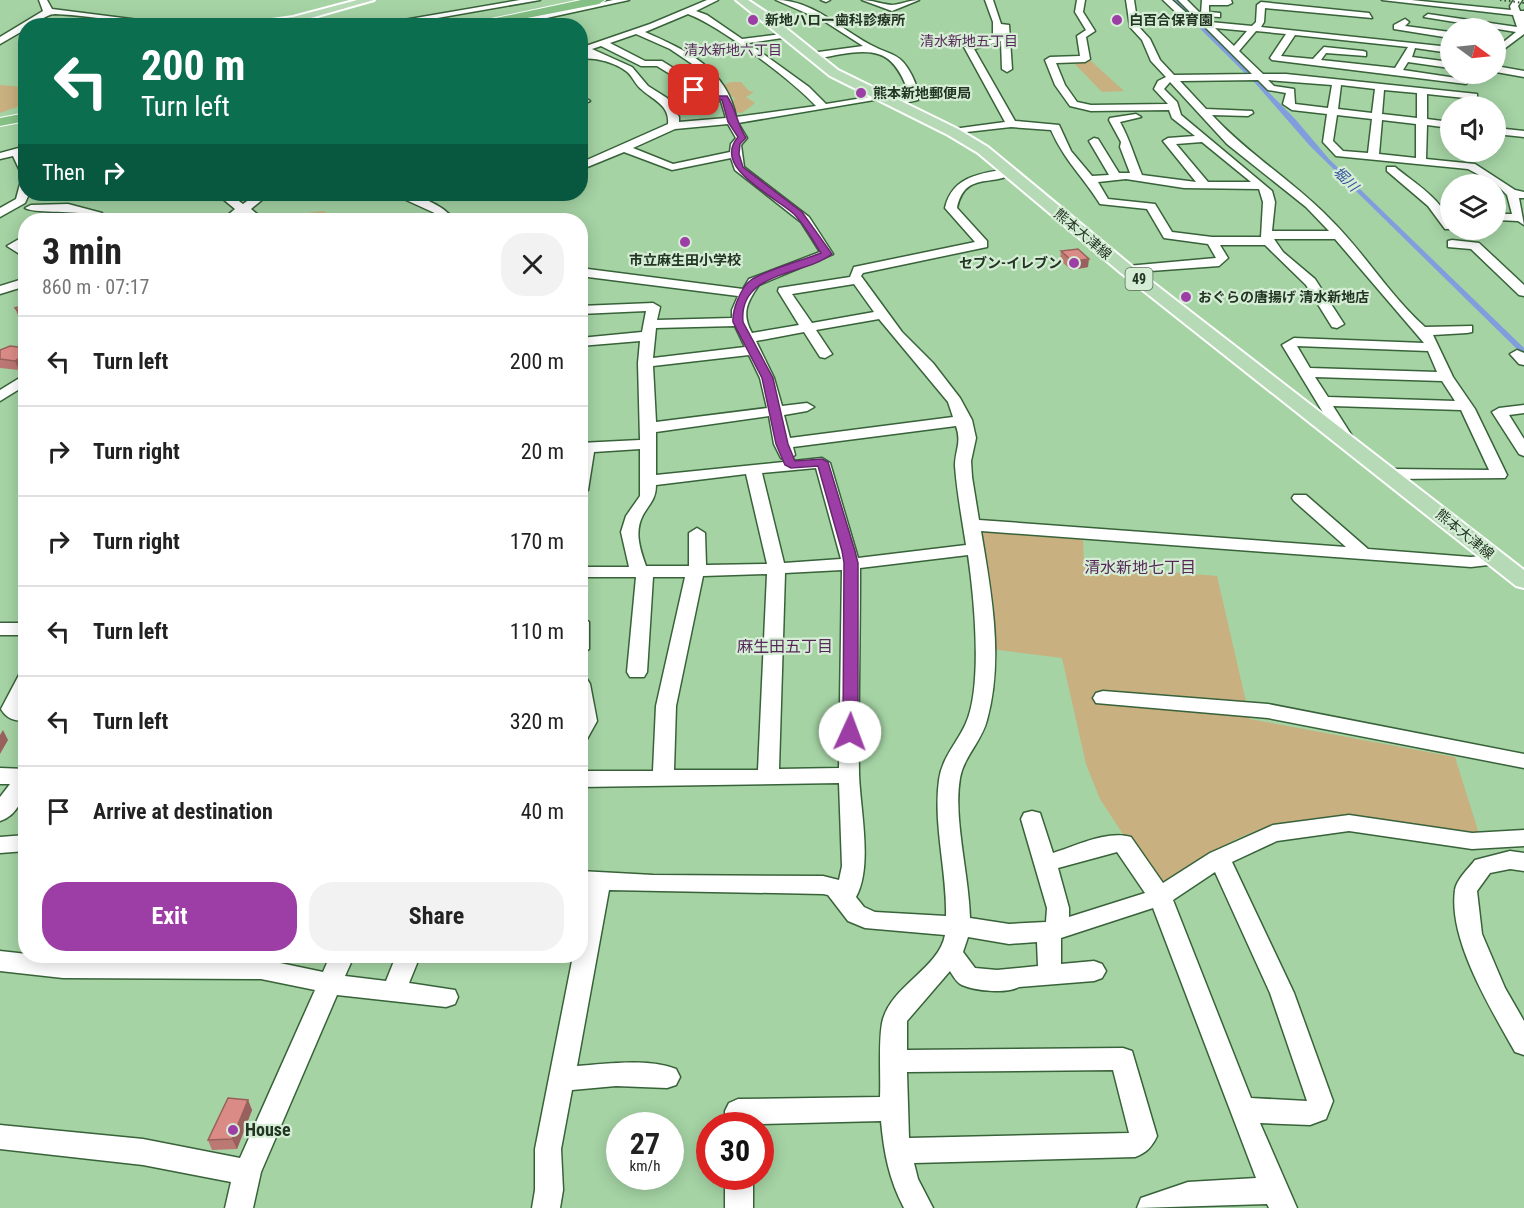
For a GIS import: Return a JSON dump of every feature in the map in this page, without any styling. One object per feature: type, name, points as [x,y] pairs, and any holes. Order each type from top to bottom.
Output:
[{"type":"highway","points":[[481,18],[534,5],[580,0]]},
{"type":"highway","points":[[506,18],[599,0]]},
{"type":"highway","points":[[0,120],[18,117]]},
{"type":"main road","points":[[304,18],[369,0]]},
{"type":"main road","name":"熊本大津線","points":[[741,0],[834,73],[953,132],[983,150],[1127,270],[1391,474],[1524,581]]},
{"type":"street","points":[[43,0],[45,9],[51,11],[112,18]]},
{"type":"street","points":[[534,5],[527,6],[561,0]]},
{"type":"street","points":[[535,18],[625,0]]},
{"type":"street","points":[[588,48],[714,0]]},
{"type":"street","points":[[588,164],[673,126],[732,122],[824,107],[915,98],[901,65],[827,20],[780,0]]},
{"type":"street","points":[[874,1],[895,7],[915,0]]},
{"type":"street","points":[[1081,0],[1079,12],[1091,31],[1081,36],[1085,58],[1050,60],[1060,85],[1074,104],[1091,108],[1175,107]]},
{"type":"street","points":[[1130,0],[1134,27],[1146,39],[1153,57],[1206,112],[1231,142],[1310,205],[1404,315],[1421,331],[1433,347],[1446,377],[1467,408],[1499,475],[1391,474]]},
{"type":"street","points":[[1167,0],[1194,25]]},
{"type":"street","points":[[1182,0],[1210,25],[1271,88],[1291,91],[1288,104],[1292,107],[1440,124]]},
{"type":"street","points":[[1380,0],[1363,54],[1342,82],[1332,112],[1328,142],[1340,154],[1471,166],[1513,198],[1522,220],[1506,218]]},
{"type":"street","points":[[1386,0],[1520,13]]},
{"type":"street","points":[[1518,0],[1514,6],[1520,13],[1523,31]]},
{"type":"street","points":[[1228,16],[1205,14],[1205,2],[1227,2],[1228,16],[1228,26]]},
{"type":"street","points":[[434,18],[534,5]]},
{"type":"street","points":[[991,5],[1001,11],[1006,27],[1007,69]]},
{"type":"street","points":[[991,5],[997,22],[997,41],[969,47],[1011,124]]},
{"type":"street","points":[[1236,53],[1260,22],[1261,5],[1373,28],[1414,45],[1440,49]]},
{"type":"street","points":[[39,18],[51,11]]},
{"type":"street","points":[[688,11],[704,17],[806,88],[824,107]]},
{"type":"street","points":[[1261,15],[1331,28],[1373,28]]},
{"type":"street","points":[[1428,17],[1523,31]]},
{"type":"street","points":[[1319,19],[1331,28]]},
{"type":"street","points":[[1210,25],[1292,32],[1331,28],[1373,28]]},
{"type":"street","points":[[1387,27],[1402,25],[1440,33]]},
{"type":"street","points":[[1315,62],[1323,50],[1331,28]]},
{"type":"street","points":[[0,41],[18,30]]},
{"type":"street","points":[[636,31],[673,47],[708,70],[729,106],[732,122],[742,138],[736,144],[735,154],[739,168],[805,220],[838,268],[856,276],[897,335],[942,382],[955,400],[964,420],[968,438],[963,461],[964,477],[984,604],[984,679],[977,722],[959,751],[950,777],[948,804],[958,890],[958,926],[955,944],[903,1006],[895,1020],[893,1109],[897,1151],[905,1183],[919,1208]]},
{"type":"street","points":[[1506,48],[1523,31]]},
{"type":"street","points":[[1266,58],[1292,32]]},
{"type":"street","points":[[740,42],[786,34]]},
{"type":"street","points":[[601,42],[644,64],[659,63],[671,69],[691,82],[690,85],[704,99],[724,98]]},
{"type":"street","points":[[1397,71],[1414,45]]},
{"type":"street","points":[[1506,45],[1510,46]]},
{"type":"street","points":[[811,56],[870,46]]},
{"type":"street","points":[[588,50],[629,69],[645,88],[664,100],[674,117],[673,126]]},
{"type":"street","points":[[1323,50],[1363,54]]},
{"type":"street","points":[[1236,53],[1397,71],[1407,75],[1440,77]]},
{"type":"street","points":[[588,55],[593,54]]},
{"type":"street","points":[[1406,59],[1440,64]]},
{"type":"street","points":[[1506,71],[1524,74]]},
{"type":"street","points":[[1337,324],[1311,283],[1284,259],[1267,238],[1263,226],[1271,196],[1269,191],[1176,116],[1175,107],[1159,88],[1161,83],[1172,78],[1259,76],[1380,86],[1449,96]]},
{"type":"street","points":[[1373,158],[1380,86]]},
{"type":"street","points":[[1421,162],[1422,91]]},
{"type":"street","points":[[1083,118],[1092,118],[1091,108]]},
{"type":"street","points":[[1137,177],[1125,147],[1126,142],[1114,120],[1147,117],[1139,108]]},
{"type":"street","points":[[1206,112],[1249,113]]},
{"type":"street","points":[[953,132],[1011,124],[1058,122],[1066,152],[1098,188],[1104,202],[1151,206],[1171,237],[1212,241],[1337,235]]},
{"type":"street","points":[[1506,131],[1524,134]]},
{"type":"street","points":[[1202,139],[1168,141],[1205,186]]},
{"type":"street","points":[[1094,141],[1115,176]]},
{"type":"street","points":[[624,148],[672,167],[735,154]]},
{"type":"street","points":[[0,156],[18,151]]},
{"type":"street","points":[[1471,162],[1471,166]]},
{"type":"street","points":[[1391,169],[1432,204],[1440,214]]},
{"type":"street","points":[[856,276],[858,270],[983,244],[951,208],[953,197],[957,189],[972,180],[1009,172]]},
{"type":"street","points":[[1089,180],[1115,176],[1205,186],[1262,186]]},
{"type":"street","points":[[231,201],[247,213]]},
{"type":"street","points":[[238,213],[254,201]]},
{"type":"street","points":[[415,201],[442,213]]},
{"type":"street","points":[[0,213],[18,203],[31,208],[68,207],[96,213]]},
{"type":"street","points":[[1432,204],[1440,204]]},
{"type":"street","points":[[30,213],[31,208]]},
{"type":"street","points":[[1127,270],[1222,260],[1212,241]]},
{"type":"street","points":[[1452,244],[1475,246],[1524,292]]},
{"type":"street","points":[[791,465],[782,444],[767,378],[738,322],[739,308],[754,282],[827,254]]},
{"type":"street","points":[[588,273],[747,293]]},
{"type":"street","points":[[825,354],[784,291],[856,276]]},
{"type":"street","points":[[0,290],[18,284]]},
{"type":"street","points":[[588,310],[651,306],[645,363],[648,497],[633,515],[630,525],[630,539],[642,572],[637,672]]},
{"type":"street","points":[[645,363],[751,344],[806,328],[882,315]]},
{"type":"street","points":[[588,341],[649,330],[738,322]]},
{"type":"street","points":[[1421,331],[1467,329]]},
{"type":"street","points":[[1346,439],[1288,345],[1294,342],[1433,347]]},
{"type":"street","points":[[1304,372],[1446,377]]},
{"type":"street","points":[[0,398],[18,384]]},
{"type":"street","points":[[1324,401],[1467,408],[1499,412],[1524,409]]},
{"type":"street","points":[[588,447],[807,407]]},
{"type":"street","points":[[1499,412],[1524,451]]},
{"type":"street","points":[[782,444],[964,420]]},
{"type":"street","points":[[648,481],[822,462],[851,563],[849,775],[853,866],[849,888],[844,896]]},
{"type":"street","points":[[753,469],[771,538],[776,568],[768,777]]},
{"type":"street","points":[[1300,498],[1363,554]]},
{"type":"street","points":[[973,525],[1471,562],[1497,559]]},
{"type":"street","points":[[663,777],[666,706],[691,584],[696,572],[698,533]]},
{"type":"street","points":[[588,572],[696,572],[776,568],[928,557],[976,549]]},
{"type":"street","points":[[0,629],[18,629]]},
{"type":"street","points":[[18,695],[11,709],[18,714]]},
{"type":"street","points":[[1103,698],[1271,712],[1524,761]]},
{"type":"street","points":[[588,779],[849,775]]},
{"type":"street","points":[[0,776],[18,777]]},
{"type":"street","points":[[0,813],[18,788]]},
{"type":"street","points":[[1032,819],[1058,908],[1053,930],[1051,976]]},
{"type":"street","points":[[590,881],[823,885],[835,887],[844,896],[855,914],[873,921],[958,926],[1009,934],[1053,930],[1160,897],[1218,859],[1273,833],[1349,823],[1472,841],[1524,838]]},
{"type":"street","points":[[1058,860],[1106,845],[1123,843],[1160,897],[1279,1199],[1188,1195],[1152,1208]]},
{"type":"street","points":[[0,845],[18,844]]},
{"type":"street","points":[[1218,859],[1235,888],[1282,993],[1320,1101],[1317,1111],[1310,1113],[1242,1110]]},
{"type":"street","points":[[1524,862],[1510,860],[1483,866],[1466,889],[1470,934],[1495,993],[1524,1044]]},
{"type":"street","points":[[949,952],[968,977],[1007,981],[1074,971],[1094,971]]},
{"type":"street","points":[[0,961],[63,968],[261,969],[328,983],[446,998]]},
{"type":"street","points":[[239,1208],[248,1172],[338,963]]},
{"type":"street","points":[[394,991],[405,963]]},
{"type":"street","points":[[546,1208],[549,1190],[548,1149],[578,963]]},
{"type":"street","points":[[893,1061],[1123,1059],[1144,1136],[1135,1145],[897,1151]]},
{"type":"street","points":[[561,1079],[616,1075],[667,1077]]},
{"type":"street","points":[[738,1112],[893,1109]]},
{"type":"street","points":[[0,1137],[144,1152],[248,1172]]},
{"type":"street","points":[[739,1190],[739,1208]]},
{"type":"shaded area","points":[[1072,61],[1091,61],[1124,91],[1102,92]]},
{"type":"shaded area","points":[[731,82],[741,82],[749,91],[754,92],[746,97],[755,103],[742,113],[734,112],[732,103],[735,98],[725,93],[721,86]]},
{"type":"shaded area","points":[[0,85],[18,86],[18,107],[0,113]]},
{"type":"shaded area","points":[[997,531],[1083,539],[1084,565],[1217,576],[1250,719],[1455,757],[1480,837],[1375,822],[1322,820],[1296,822],[1270,827],[1244,836],[1217,849],[1168,880],[1162,881],[1149,874],[1100,799],[1086,764],[1062,658],[991,649],[982,536],[985,532]]},
{"type":"water","name":"堀川","points":[[1171,0],[1178,0],[1296,120],[1329,159],[1524,348],[1524,356],[1310,146],[1255,83]]},
{"type":"building","points":[[1078,249],[1089,259],[1072,261],[1061,251]]},
{"type":"building","points":[[10,346],[18,347],[18,359],[15,361],[0,359],[0,350]]},
{"type":"building","points":[[228,1098],[248,1100],[232,1139],[208,1140]]},
{"type":"waterway","points":[[415,18],[451,12]]},
{"type":"railway","points":[[1500,0],[1524,3]]},
{"type":"place","name":"新地ハロー歯科診療所","points":[[753,20]]},
{"type":"place","name":"白百合保育園","points":[[1117,20]]},
{"type":"place","name":"熊本新地郵便局","points":[[861,93]]},
{"type":"place","name":"市立麻生田小学校","points":[[685,242]]},
{"type":"place","name":"セブン-イレブン","points":[[1074,263]]},
{"type":"place","name":"おぐらの唐揚げ 清水新地店","points":[[1186,297]]},
{"type":"place","name":"House","points":[[233,1130]]},
{"type":"district","name":"清水新地五丁目","points":[[969,41]]},
{"type":"district","name":"清水新地六丁目","points":[[733,50]]},
{"type":"district","name":"清水新地七丁目","points":[[1140,567]]},
{"type":"district","name":"麻生田五丁目","points":[[785,646]]},
{"type":"route","points":[[694,90],[704,99],[724,98],[729,106],[732,122],[742,138],[736,144],[735,154],[739,168],[798,213],[827,254],[754,282],[737,315],[738,322],[767,378],[782,444],[791,465],[822,462],[848,551],[851,563],[850,732]]}]
